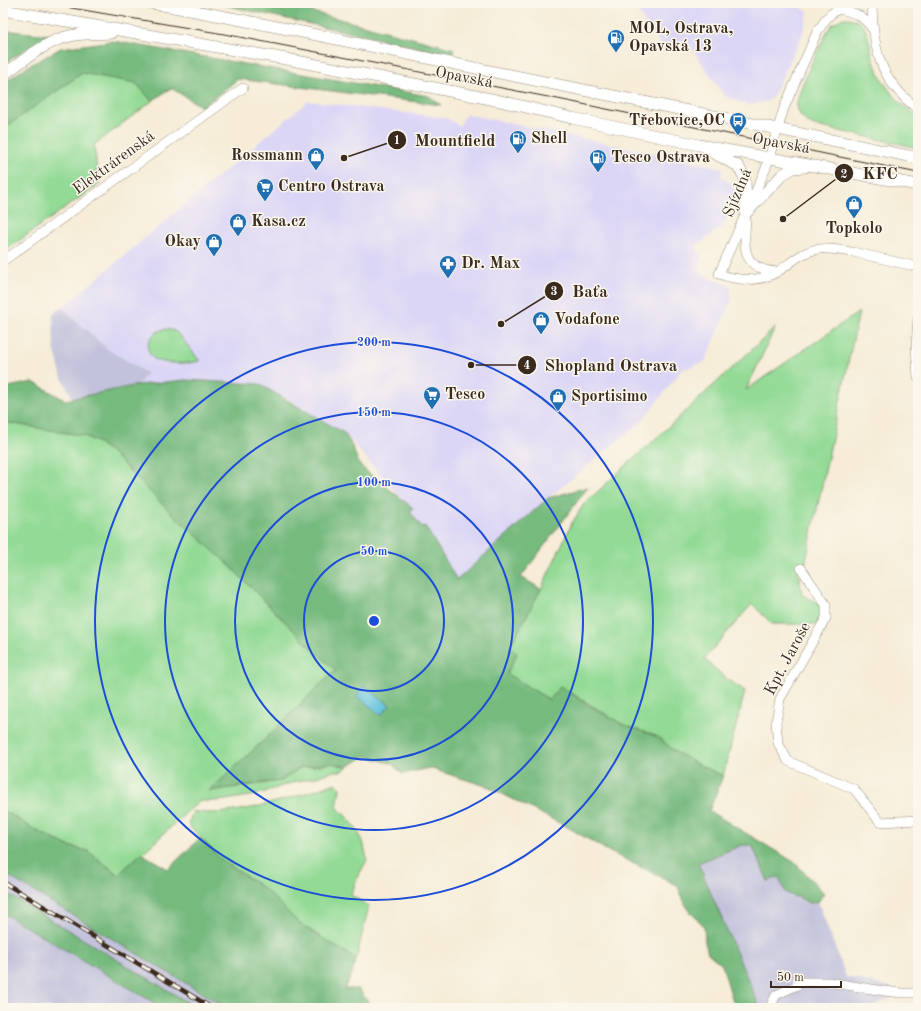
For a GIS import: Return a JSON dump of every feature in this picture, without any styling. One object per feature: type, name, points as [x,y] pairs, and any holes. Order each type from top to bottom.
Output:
[{"type":"main road","name":"Opavská","points":[[151,3],[204,12],[918,158]]},
{"type":"main road","points":[[175,3],[204,12]]},
{"type":"main road","name":"Opavská","points":[[3,10],[134,32],[496,100],[699,145],[918,185]]},
{"type":"main road","points":[[3,75],[43,48],[61,39],[84,34],[134,32]]},
{"type":"main road","points":[[699,145],[738,166],[745,178],[746,213]]},
{"type":"main road","points":[[746,213],[782,175],[793,168],[814,166]]},
{"type":"street","name":"Sjízdná","points":[[777,272],[749,280],[737,279],[718,274],[766,168],[784,108],[817,32],[826,18],[832,13],[842,6],[852,3]]},
{"type":"street","points":[[872,3],[873,30],[879,59],[885,73],[900,94],[918,109]]},
{"type":"street","points":[[842,6],[862,17],[873,30]]},
{"type":"street","name":"Elektrárenská","points":[[3,261],[243,88]]},
{"type":"street","points":[[746,213],[745,246],[748,258],[752,264],[759,269],[777,272],[802,254],[819,249],[834,249],[918,267]]},
{"type":"street","points":[[918,318],[916,348],[918,377]]},
{"type":"street","name":"Kpt. Jaroše","points":[[801,568],[826,605],[826,618],[780,699],[776,722],[778,743],[788,761],[854,789],[880,822],[918,820]]},
{"type":"street","points":[[771,1005],[776,996],[804,982],[828,982],[884,991],[918,993]]},
{"type":"shaded area","points":[[632,3],[795,3],[808,12],[802,36],[773,96],[768,101],[749,105],[724,96],[687,41],[665,52]]},
{"type":"shaded area","points":[[308,101],[447,118],[459,126],[466,114],[723,168],[721,176],[732,184],[735,193],[732,208],[722,227],[696,246],[701,258],[699,270],[706,277],[730,285],[732,300],[705,362],[682,370],[641,422],[548,498],[457,581],[425,526],[422,527],[410,512],[413,508],[402,499],[344,433],[284,397],[185,380],[138,385],[147,373],[109,350],[62,308]]},
{"type":"shaded area","points":[[62,308],[109,350],[147,373],[138,385],[73,399],[62,378],[54,347],[53,313]]},
{"type":"shaded area","points":[[742,845],[753,845],[768,880],[779,877],[810,903],[818,902],[846,977],[891,987],[891,998],[869,1008],[760,1008],[698,863]]},
{"type":"shaded area","points":[[3,873],[227,1008],[197,1008],[3,891]]},
{"type":"shaded area","points":[[3,913],[163,1008],[3,1008]]},
{"type":"green space","points":[[214,3],[278,3],[454,49],[452,55]]},
{"type":"green space","points":[[843,18],[851,18],[861,23],[868,37],[875,63],[884,82],[897,99],[918,117],[918,148],[812,125],[804,120],[800,115],[797,106],[798,100],[808,70],[831,25]]},
{"type":"green space","points":[[3,30],[49,35],[3,64]]},
{"type":"green space","points":[[113,41],[429,96],[441,105],[238,79],[202,107],[171,88],[152,101],[136,83],[82,73],[3,129],[3,83],[25,68],[61,48]]},
{"type":"green space","points":[[82,73],[136,83],[152,101],[94,145],[99,184],[3,252],[3,129]]},
{"type":"green space","points":[[859,312],[805,565],[798,571],[802,595],[821,604],[821,617],[817,624],[772,624],[752,604],[704,659],[727,679],[745,691],[723,776],[677,753],[658,737],[622,724],[560,686],[550,700],[506,675],[517,653],[510,647],[541,589],[572,523],[584,504],[775,328],[746,390]]},
{"type":"green space","points":[[166,329],[175,331],[199,361],[189,363],[169,363],[153,358],[148,349],[148,344],[156,333]]},
{"type":"green space","points":[[185,380],[259,384],[344,433],[350,442],[360,466],[413,508],[410,512],[422,527],[425,526],[457,580],[548,498],[588,487],[521,577],[541,589],[510,647],[517,653],[507,674],[550,700],[560,686],[587,704],[622,724],[658,737],[677,753],[723,776],[709,811],[794,862],[824,893],[818,902],[810,903],[799,896],[795,897],[786,893],[779,877],[768,881],[752,845],[742,845],[698,863],[760,1008],[735,1008],[722,965],[708,953],[705,942],[704,926],[688,910],[677,885],[610,852],[571,829],[489,787],[429,768],[402,774],[393,764],[365,756],[347,767],[332,763],[300,768],[281,781],[209,791],[336,671],[303,640],[229,565],[169,511],[113,454],[99,443],[85,436],[3,422],[3,388],[33,382],[65,400],[138,385]]},
{"type":"green space","points":[[3,422],[85,436],[99,443],[113,454],[229,565],[303,640],[337,671],[329,676],[210,791],[281,781],[300,768],[332,763],[347,767],[342,771],[334,771],[317,777],[294,782],[256,795],[219,801],[199,801],[119,875],[88,851],[68,846],[35,830],[3,810]]},
{"type":"green space","points":[[336,783],[340,788],[337,807],[353,824],[363,841],[367,860],[357,878],[351,895],[369,906],[356,959],[300,924],[267,891],[221,859],[188,825],[193,811],[208,813],[245,809],[285,800]]},
{"type":"green space","points":[[3,810],[35,830],[68,846],[88,851],[118,875],[141,853],[168,869],[200,838],[221,859],[267,891],[300,924],[356,959],[345,989],[358,989],[374,1008],[227,1008],[3,873]]},
{"type":"green space","points":[[3,891],[197,1008],[163,1008],[3,913]]},
{"type":"water","points":[[364,686],[390,705],[381,715],[356,696]]},
{"type":"tram line","points":[[42,3],[224,34],[548,97],[918,173]]},
{"type":"railway","points":[[3,882],[212,1008]]},
{"type":"place","name":"MOL, Ostrava, Opavská 13","points":[[616,53]]},
{"type":"place","name":"Třebovice,OC","points":[[738,136]]},
{"type":"place","name":"Shell","points":[[518,154]]},
{"type":"place","name":"Mountfield","points":[[344,158]]},
{"type":"place","name":"Rossmann","points":[[316,171]]},
{"type":"place","name":"Tesco Ostrava","points":[[598,173]]},
{"type":"place","name":"Centro Ostrava","points":[[265,202]]},
{"type":"place","name":"KFC","points":[[783,219]]},
{"type":"place","name":"Topkolo","points":[[854,219]]},
{"type":"place","name":"Kasa.cz","points":[[238,237]]},
{"type":"place","name":"Okay","points":[[214,257]]},
{"type":"place","name":"Dr. Max","points":[[448,279]]},
{"type":"place","name":"Baťa","points":[[501,324]]},
{"type":"place","name":"Vodafone","points":[[541,335]]},
{"type":"place","name":"Shopland Ostrava","points":[[471,365]]},
{"type":"place","name":"Tesco","points":[[432,410]]},
{"type":"place","name":"Sportisimo","points":[[558,412]]}]
